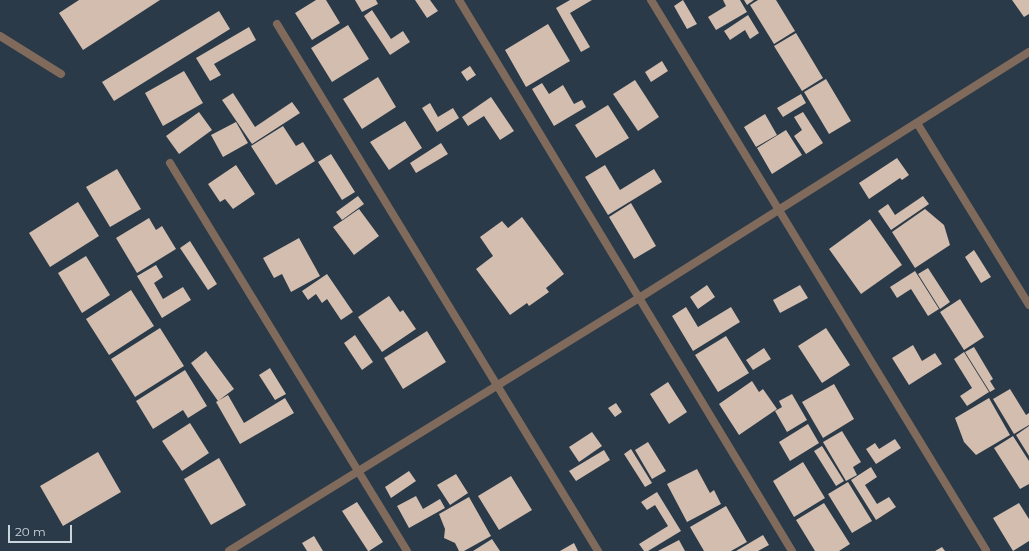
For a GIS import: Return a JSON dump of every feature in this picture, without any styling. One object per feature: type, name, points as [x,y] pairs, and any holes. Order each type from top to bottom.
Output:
[{"type":"street","points":[[459,0],[792,551]]},
{"type":"street","points":[[651,0],[986,550]]},
{"type":"street","points":[[277,24],[598,551]]},
{"type":"street","points":[[0,36],[61,74]]},
{"type":"street","points":[[230,551],[639,298],[1029,52]]},
{"type":"street","points":[[917,123],[1029,305]]},
{"type":"street","points":[[170,163],[407,551]]},
{"type":"building","points":[[79,0],[160,0],[83,50],[59,13]]},
{"type":"building","points":[[316,0],[326,0],[340,23],[312,40],[295,13]]},
{"type":"building","points":[[355,0],[376,0],[378,4],[362,12]]},
{"type":"building","points":[[415,0],[430,0],[438,11],[427,18]]},
{"type":"building","points":[[570,0],[592,0],[570,13],[590,47],[581,52],[556,8]]},
{"type":"building","points":[[683,0],[697,24],[687,29],[674,6]]},
{"type":"building","points":[[723,0],[740,0],[747,12],[716,30],[708,17],[726,6]]},
{"type":"building","points":[[744,0],[754,0],[747,5]]},
{"type":"building","points":[[758,0],[776,0],[795,31],[774,44],[750,5]]},
{"type":"building","points":[[1012,0],[1029,0],[1029,14],[1024,17]]},
{"type":"building","points":[[372,10],[391,39],[403,31],[410,42],[390,55],[364,16]]},
{"type":"building","points":[[219,11],[230,29],[114,101],[102,82]]},
{"type":"building","points":[[748,15],[759,33],[750,39],[745,30],[730,40],[724,31]]},
{"type":"building","points":[[548,24],[570,61],[526,87],[505,50]]},
{"type":"building","points":[[348,25],[369,59],[332,82],[311,48]]},
{"type":"building","points":[[249,27],[256,40],[214,64],[221,75],[210,81],[196,58]]},
{"type":"building","points":[[796,33],[823,78],[802,91],[774,46]]},
{"type":"building","points":[[662,61],[668,71],[651,82],[645,72]]},
{"type":"building","points":[[470,66],[476,75],[467,81],[461,72]]},
{"type":"building","points":[[184,71],[203,103],[163,126],[145,93]]},
{"type":"building","points":[[378,77],[396,107],[362,129],[343,99]]},
{"type":"building","points":[[826,79],[851,121],[829,134],[804,92]]},
{"type":"building","points":[[635,80],[659,117],[638,131],[613,94]]},
{"type":"building","points":[[542,83],[549,94],[563,85],[574,104],[582,100],[586,107],[554,126],[532,89]]},
{"type":"building","points":[[233,93],[255,127],[292,102],[300,113],[252,144],[222,100]]},
{"type":"building","points":[[801,94],[806,103],[783,117],[777,108]]},
{"type":"building","points":[[491,97],[514,131],[500,140],[484,116],[468,126],[462,117]]},
{"type":"building","points":[[430,103],[438,117],[453,108],[459,118],[437,132],[422,108]]},
{"type":"building","points":[[608,105],[629,138],[596,158],[575,125]]},
{"type":"building","points":[[199,112],[212,130],[179,154],[166,136]]},
{"type":"building","points":[[803,112],[823,143],[806,154],[794,136],[802,130],[794,117]]},
{"type":"building","points":[[765,114],[777,135],[756,147],[744,127]]},
{"type":"building","points":[[405,121],[422,148],[389,170],[370,142]]},
{"type":"building","points":[[236,122],[248,143],[223,157],[211,135]]},
{"type":"building","points":[[283,126],[296,146],[303,142],[315,161],[276,185],[251,146]]},
{"type":"building","points":[[786,130],[802,155],[772,174],[757,148]]},
{"type":"building","points":[[441,143],[448,154],[416,173],[410,163]]},
{"type":"building","points":[[331,154],[355,192],[342,200],[318,162]]},
{"type":"building","points":[[897,158],[909,175],[902,180],[900,178],[869,199],[859,183]]},
{"type":"building","points":[[236,165],[255,194],[233,209],[225,199],[220,202],[208,184]]},
{"type":"building","points":[[605,165],[620,190],[654,169],[662,182],[608,215],[585,177]]},
{"type":"building","points":[[117,169],[141,209],[110,227],[86,187]]},
{"type":"building","points":[[358,196],[364,204],[342,220],[336,212]]},
{"type":"building","points":[[923,196],[929,204],[891,230],[878,211],[888,204],[895,215]]},
{"type":"building","points":[[78,202],[99,236],[50,267],[29,233]]},
{"type":"building","points":[[631,203],[656,246],[634,259],[609,217]]},
{"type":"building","points":[[359,209],[379,236],[354,255],[333,227]]},
{"type":"building","points":[[925,209],[944,225],[950,245],[915,268],[892,232]]},
{"type":"building","points":[[522,217],[564,274],[546,288],[549,292],[529,306],[527,303],[510,315],[476,269],[493,256],[480,237],[502,221],[508,228]]},
{"type":"building","points":[[149,218],[156,230],[162,226],[176,249],[137,273],[116,238]]},
{"type":"building","points":[[870,219],[902,265],[861,294],[829,249]]},
{"type":"building","points":[[299,238],[320,276],[291,292],[282,274],[274,278],[263,258]]},
{"type":"building","points":[[190,241],[217,284],[208,290],[180,248]]},
{"type":"building","points":[[974,250],[991,277],[981,283],[965,257]]},
{"type":"building","points":[[86,256],[110,295],[82,313],[58,273]]},
{"type":"building","points":[[156,265],[163,277],[154,283],[163,299],[183,287],[191,300],[162,318],[137,276]]},
{"type":"building","points":[[928,268],[950,302],[940,309],[918,274]]},
{"type":"building","points":[[915,271],[939,309],[928,316],[911,289],[897,298],[890,287]]},
{"type":"building","points":[[327,274],[353,312],[341,320],[327,299],[322,303],[316,294],[308,300],[302,291]]},
{"type":"building","points":[[707,285],[715,297],[698,309],[690,297]]},
{"type":"building","points":[[800,285],[808,298],[780,313],[773,300]]},
{"type":"building","points":[[131,290],[154,326],[109,355],[86,319]]},
{"type":"building","points":[[389,296],[400,312],[403,310],[416,329],[382,352],[358,317]]},
{"type":"building","points":[[960,299],[984,337],[964,350],[940,312]]},
{"type":"building","points":[[686,307],[698,327],[731,307],[740,322],[693,351],[672,316]]},
{"type":"building","points":[[160,328],[184,366],[135,397],[111,359]]},
{"type":"building","points":[[826,328],[850,365],[822,383],[798,346]]},
{"type":"building","points":[[427,331],[446,362],[403,389],[384,358]]},
{"type":"building","points":[[355,335],[373,362],[362,370],[344,343]]},
{"type":"building","points":[[726,336],[749,373],[718,392],[695,355]]},
{"type":"building","points":[[913,345],[922,361],[935,353],[942,364],[909,385],[892,358]]},
{"type":"building","points":[[974,347],[993,379],[990,381],[995,389],[990,392],[965,352]]},
{"type":"building","points":[[764,348],[771,359],[753,370],[746,360]]},
{"type":"building","points":[[206,351],[234,389],[218,401],[191,363]]},
{"type":"building","points":[[964,352],[989,392],[967,406],[960,396],[972,388],[954,359]]},
{"type":"building","points":[[270,368],[286,394],[275,400],[259,375]]},
{"type":"building","points":[[185,370],[207,406],[188,418],[183,410],[153,429],[136,401]]},
{"type":"building","points":[[752,381],[759,392],[763,389],[777,409],[739,435],[719,404]]},
{"type":"building","points":[[668,382],[687,412],[669,424],[650,394]]},
{"type":"building","points":[[834,384],[854,419],[823,438],[802,402]]},
{"type":"building","points":[[1010,389],[1026,415],[1029,413],[1029,425],[1014,434],[993,399]]},
{"type":"building","points":[[792,394],[807,420],[787,432],[775,411],[782,407],[779,401]]},
{"type":"building","points":[[228,395],[244,423],[285,398],[294,413],[240,444],[216,402]]},
{"type":"building","points":[[989,398],[1010,435],[976,455],[964,442],[955,418]]},
{"type":"building","points":[[616,403],[622,412],[615,417],[608,408]]},
{"type":"building","points":[[190,423],[209,453],[182,471],[162,441]]},
{"type":"building","points":[[808,424],[819,443],[790,461],[779,442]]},
{"type":"building","points":[[1029,426],[1029,456],[1016,435]]},
{"type":"building","points":[[842,431],[861,462],[853,467],[857,475],[846,481],[823,442]]},
{"type":"building","points":[[592,432],[602,446],[579,462],[569,447]]},
{"type":"building","points":[[1013,436],[1029,461],[1029,484],[1020,489],[994,448]]},
{"type":"building","points":[[895,439],[901,448],[876,464],[866,449],[875,443],[879,449]]},
{"type":"building","points":[[648,442],[666,471],[652,479],[635,450]]},
{"type":"building","points":[[822,446],[844,481],[836,486],[814,451]]},
{"type":"building","points":[[631,449],[652,483],[645,487],[624,454]]},
{"type":"building","points":[[604,450],[610,460],[576,481],[569,471]]},
{"type":"building","points":[[98,452],[121,492],[63,526],[40,486]]},
{"type":"building","points":[[219,458],[246,505],[211,525],[184,479]]},
{"type":"building","points":[[803,462],[825,498],[794,517],[773,481]]},
{"type":"building","points":[[871,467],[877,477],[865,485],[877,504],[889,497],[896,507],[876,520],[851,480]]},
{"type":"building","points":[[697,469],[710,493],[714,490],[721,504],[687,522],[667,484]]},
{"type":"building","points":[[409,471],[416,481],[391,498],[385,487]]},
{"type":"building","points":[[456,474],[468,493],[450,505],[437,485]]},
{"type":"building","points":[[511,476],[532,510],[499,530],[478,496]]},
{"type":"building","points":[[848,482],[872,521],[852,533],[828,494]]},
{"type":"building","points":[[657,492],[681,531],[648,551],[644,551],[639,544],[668,526],[655,505],[647,510],[641,502]]},
{"type":"building","points":[[416,496],[423,509],[440,499],[445,508],[409,528],[397,506]]},
{"type":"building","points":[[469,497],[491,536],[464,551],[459,551],[455,543],[444,538],[445,529],[439,514]]},
{"type":"building","points":[[357,502],[383,542],[369,551],[342,511]]},
{"type":"building","points":[[824,503],[850,544],[839,551],[815,551],[796,520]]},
{"type":"building","points":[[1019,503],[1029,519],[1029,541],[1013,551],[993,518]]},
{"type":"building","points":[[726,506],[747,542],[731,551],[704,551],[690,527]]},
{"type":"building","points":[[763,535],[769,545],[758,551],[736,551]]},
{"type":"building","points":[[314,536],[323,551],[307,551],[302,543]]},
{"type":"building","points":[[492,539],[500,551],[473,551]]},
{"type":"building","points":[[679,540],[685,551],[658,551]]},
{"type":"building","points":[[574,543],[578,551],[560,551]]},
{"type":"building","points":[[942,547],[945,551],[935,551]]}]
